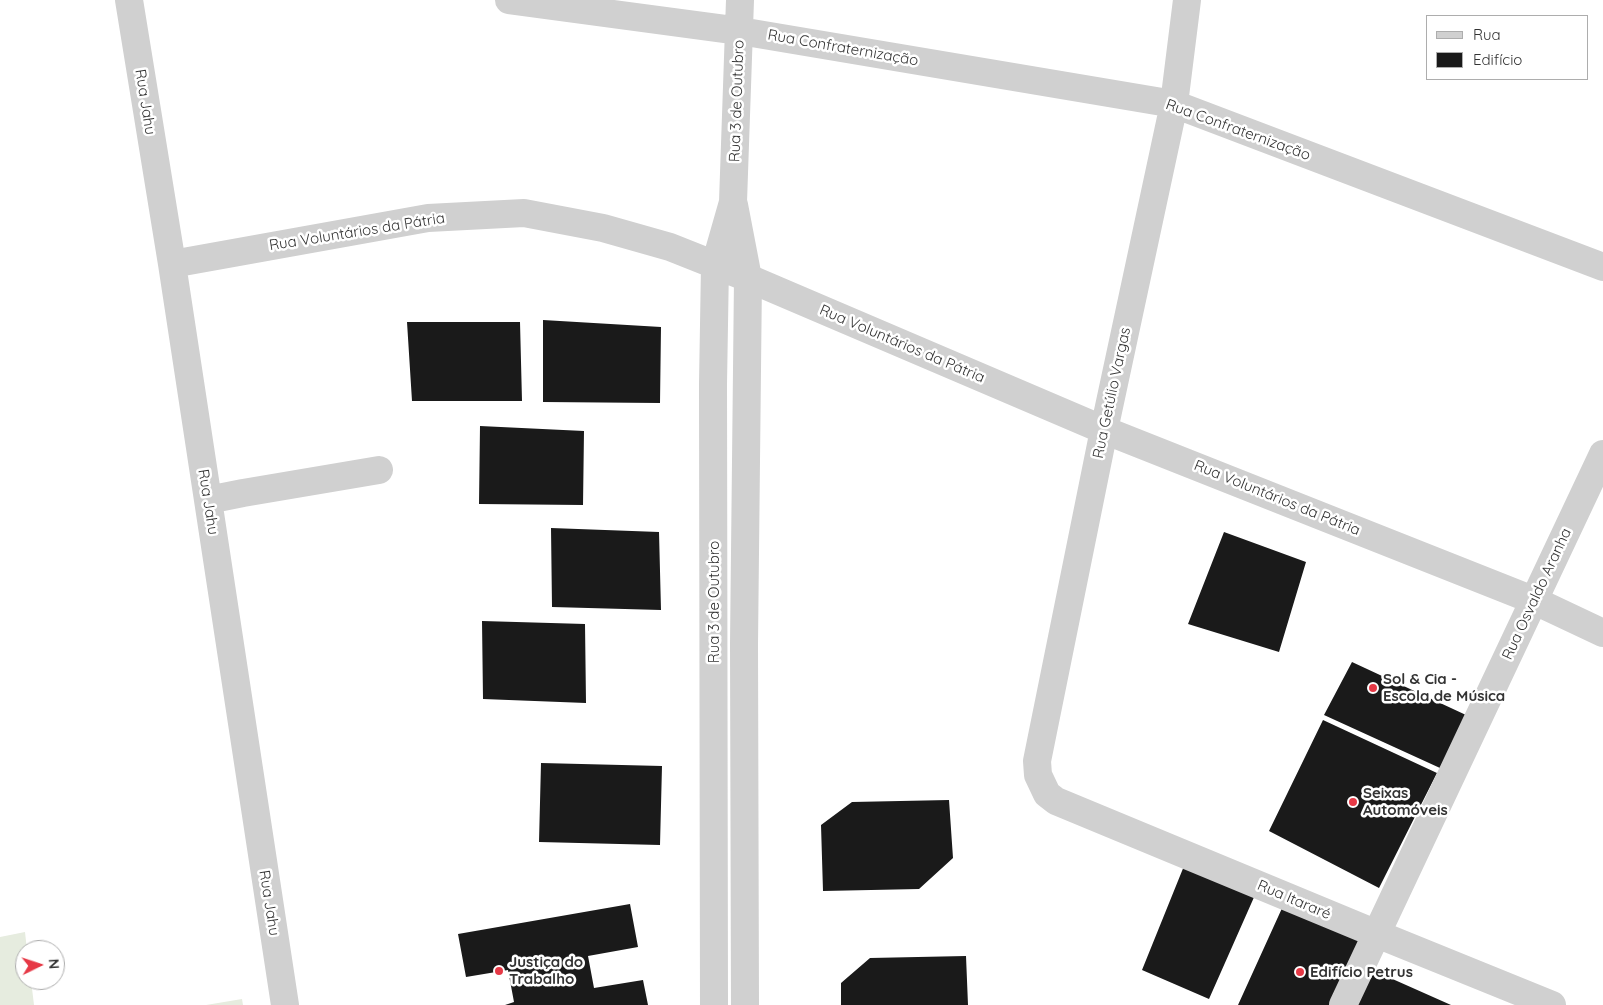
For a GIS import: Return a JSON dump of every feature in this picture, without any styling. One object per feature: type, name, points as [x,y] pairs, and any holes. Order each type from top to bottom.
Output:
[{"type":"street","name":"Rua Jahu","points":[[129,0],[172,264],[285,1005]]},
{"type":"street","name":"Rua Confraternização","points":[[508,0],[740,31],[1174,104],[1603,267]]},
{"type":"street","name":"Rua 3 de Outubro","points":[[740,0],[733,202],[748,278],[744,644],[745,1005]]},
{"type":"street","name":"Rua Getúlio Vargas","points":[[1043,786],[1038,775],[1038,762],[1104,430],[1174,104],[1187,0]]},
{"type":"street","name":"Rua 3 de Outubro","points":[[714,1005],[713,384],[715,265],[733,202]]},
{"type":"street","name":"Rua Voluntários da Pátria","points":[[172,264],[428,218],[524,213],[603,228],[670,247],[748,278],[1104,430],[1533,600],[1603,634]]},
{"type":"street","name":"Rua Osvaldo Aranha","points":[[1343,1005],[1603,454]]},
{"type":"street","points":[[208,500],[379,470]]},
{"type":"street","points":[[714,645],[744,644]]},
{"type":"street","name":"Rua Itararé","points":[[1043,786],[1047,794],[1056,800],[1552,1005]]},
{"type":"street","points":[[713,932],[745,931]]},
{"type":"shaded area","points":[[25,932],[26,940],[15,940],[15,990],[32,990],[34,1005],[0,1005],[0,937]]},
{"type":"shaded area","points":[[242,999],[243,1005],[206,1005]]},
{"type":"building","points":[[543,320],[661,327],[660,403],[543,402]]},
{"type":"building","points":[[407,322],[520,322],[522,401],[412,401]]},
{"type":"building","points":[[480,426],[584,431],[583,505],[479,504]]},
{"type":"building","points":[[551,528],[659,532],[661,610],[552,607]]},
{"type":"building","points":[[1224,532],[1306,562],[1279,652],[1188,624]]},
{"type":"building","points":[[482,621],[585,624],[586,703],[483,699]]},
{"type":"building","name":"Sol & Cia - Escola de Música","points":[[1352,662],[1466,715],[1440,768],[1324,715]]},
{"type":"building","name":"Seixas Automóveis","points":[[1323,720],[1437,773],[1379,888],[1269,831]]},
{"type":"building","points":[[541,763],[662,766],[660,845],[539,842]]},
{"type":"building","points":[[949,800],[953,858],[919,889],[823,891],[821,825],[852,802]]},
{"type":"building","points":[[1184,866],[1255,895],[1209,999],[1142,970]]},
{"type":"building","points":[[630,904],[638,947],[588,956],[594,988],[643,980],[648,1005],[505,1005],[514,1002],[508,970],[466,977],[458,934]]},
{"type":"building","name":"Edifício Petrus","points":[[1283,906],[1360,939],[1332,1005],[1238,1005]]},
{"type":"building","points":[[966,956],[968,1005],[841,1005],[841,983],[870,958]]},
{"type":"building","points":[[1370,969],[1451,1005],[1354,1005]]},
{"type":"place","name":"Sol & Cia - Escola de Música","points":[[1373,688]]},
{"type":"place","name":"Seixas Automóveis","points":[[1353,802]]},
{"type":"place","name":"Justiça do Trabalho","points":[[499,971]]},
{"type":"place","name":"Edifício Petrus","points":[[1300,972]]}]
